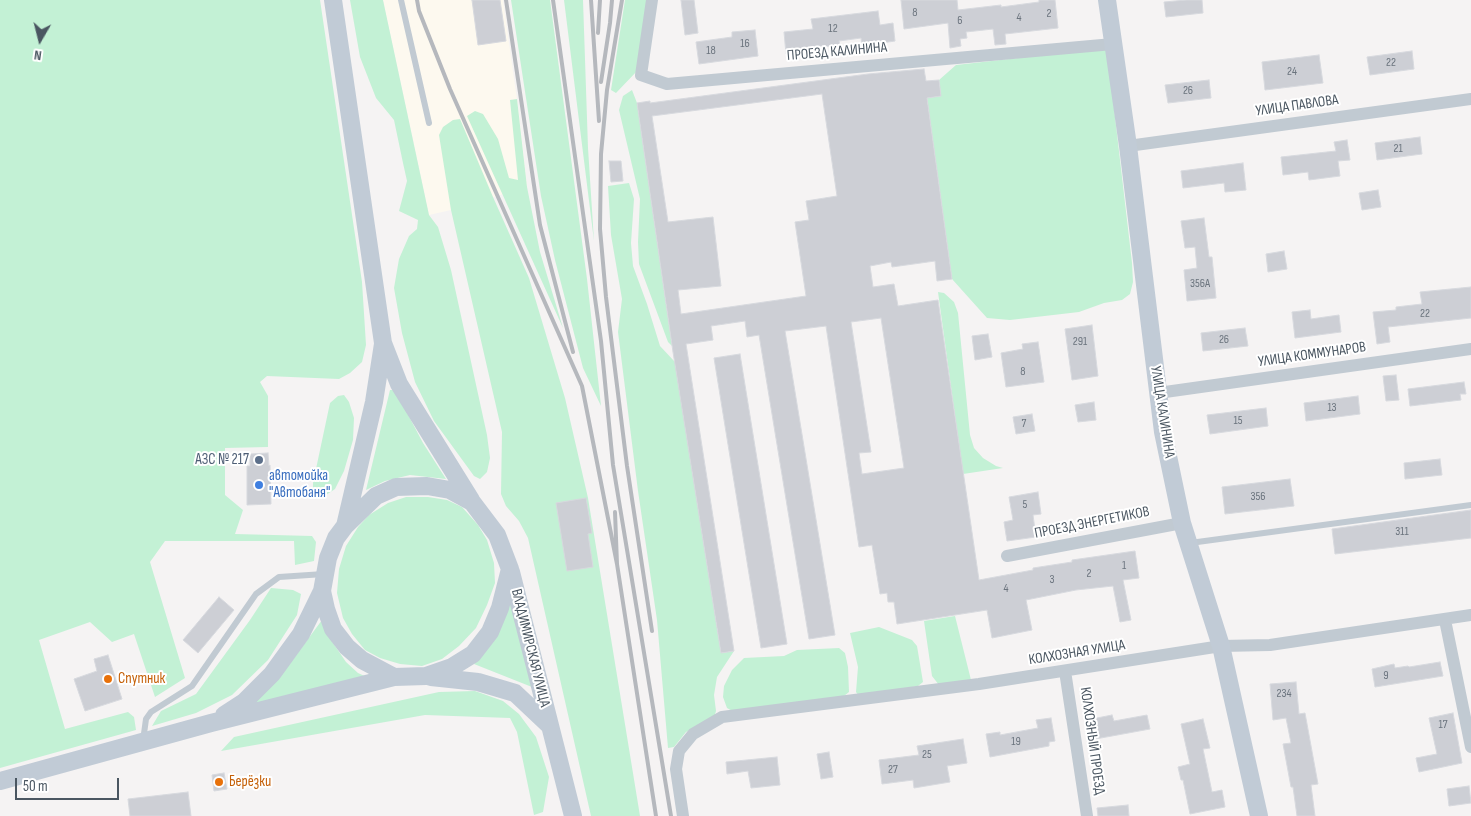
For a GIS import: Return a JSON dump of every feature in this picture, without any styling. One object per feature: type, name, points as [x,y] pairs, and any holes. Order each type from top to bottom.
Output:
[{"type":"main road","points":[[333,0],[383,343],[374,402],[345,526]]},
{"type":"main road","name":"УЛИЦА КАЛИНИНА","points":[[1107,0],[1128,146],[1163,432],[1182,523],[1221,646],[1259,816]]},
{"type":"main road","name":"ВЛАДИМИРСКАЯ УЛИЦА","points":[[383,343],[400,384],[472,502],[497,535],[510,569],[571,815]]},
{"type":"main road","points":[[211,723],[244,702],[272,674],[301,634],[322,592],[328,558],[336,538],[345,526],[376,496],[396,487],[427,486],[450,490],[472,502]]},
{"type":"main road","points":[[0,781],[211,723],[394,677],[426,676],[452,667],[473,654],[490,632],[500,608],[510,569]]},
{"type":"main road","points":[[322,592],[332,629],[347,647],[362,660],[394,677]]},
{"type":"main road","name":"ВЛАДИМИРСКАЯ УЛИЦА","points":[[426,676],[478,682],[515,693],[550,726]]},
{"type":"street","name":"ПРОЕЗД КАЛИНИНА","points":[[652,0],[641,75],[667,84],[1113,44]]},
{"type":"street","name":"УЛИЦА ПАВЛОВА","points":[[1128,146],[1471,99]]},
{"type":"street","name":"УЛИЦА КОММУНАРОВ","points":[[1158,393],[1471,349]]},
{"type":"street","name":"ПРОЕЗД ЭНЕРГЕТИКОВ","points":[[1007,556],[1182,523]]},
{"type":"street","name":"КОЛХОЗНАЯ УЛИЦА","points":[[683,816],[676,769],[679,751],[693,734],[722,717],[979,684],[1221,646],[1270,645],[1471,616]]},
{"type":"street","points":[[1445,620],[1471,747]]},
{"type":"street","name":"КОЛХОЗНЫЙ ПРОЕЗД","points":[[1065,671],[1087,816]]},
{"type":"lane","points":[[401,0],[430,123]]},
{"type":"lane","points":[[1189,543],[1471,505]]},
{"type":"lane","points":[[143,742],[146,719],[151,712],[192,686],[256,594],[279,576],[326,574]]},
{"type":"shaded area","points":[[383,0],[503,0],[527,187],[429,215]]},
{"type":"green space","points":[[0,0],[320,0],[362,282],[366,345],[362,362],[350,373],[339,379],[267,376],[260,382],[268,396],[268,447],[225,448],[225,495],[243,510],[235,534],[312,536],[316,542],[314,561],[295,565],[294,541],[165,541],[150,562],[185,678],[155,697],[134,634],[112,642],[90,622],[39,640],[65,729],[128,712],[134,717],[136,730],[0,768]]},
{"type":"green space","points":[[350,0],[383,0],[429,215],[438,227],[451,270],[487,435],[490,458],[487,472],[480,479],[474,476],[434,421],[415,382],[402,333],[394,288],[399,259],[409,236],[417,229],[418,220],[399,211],[407,181],[394,120],[376,98],[360,57]]},
{"type":"green space","points":[[511,0],[550,0],[587,279],[601,406],[583,368],[555,260],[541,196]]},
{"type":"green space","points":[[564,0],[583,0],[588,148],[594,241]]},
{"type":"green space","points":[[625,0],[656,0],[638,70],[616,93],[611,90]]},
{"type":"green space","points":[[1107,48],[1132,263],[1133,282],[1130,294],[1122,300],[1104,303],[1079,312],[1010,320],[987,318],[952,279],[927,98],[941,96],[939,80],[956,65]]},
{"type":"green space","points":[[632,90],[637,103],[672,346],[668,342],[639,264],[640,199],[619,110],[623,96]]},
{"type":"green space","points":[[517,99],[527,187],[540,252],[563,328],[467,116],[475,111],[483,114],[498,139],[509,178],[518,180],[510,100]]},
{"type":"green space","points":[[460,119],[529,278],[565,398],[588,498],[640,816],[591,816],[528,538],[519,521],[506,506],[501,494],[502,432],[451,210],[439,135],[443,127],[453,120]]},
{"type":"green space","points":[[629,183],[634,199],[631,243],[633,266],[660,346],[675,362],[721,653],[734,651],[717,677],[714,695],[716,711],[714,718],[686,732],[674,747],[668,748],[657,620],[638,491],[618,332],[622,299],[611,235],[608,186]]},
{"type":"green space","points":[[938,292],[944,293],[954,302],[958,313],[970,435],[974,448],[983,458],[1003,468],[963,474]]},
{"type":"green space","points":[[390,390],[395,390],[423,443],[446,479],[410,475],[385,481],[366,490]]},
{"type":"green space","points":[[344,395],[349,402],[354,418],[353,440],[344,471],[335,489],[326,495],[319,494],[313,489],[313,483],[330,403],[338,396]]},
{"type":"green space","points":[[406,497],[428,497],[447,500],[462,507],[478,525],[487,540],[494,563],[495,583],[476,628],[459,646],[442,659],[422,666],[400,664],[380,658],[365,650],[352,634],[343,618],[337,593],[339,569],[346,546],[358,527],[369,515],[388,503]]},
{"type":"green space","points":[[271,588],[293,590],[301,594],[297,615],[268,660],[232,695],[196,713],[152,726],[161,711],[196,694]]},
{"type":"green space","points":[[514,594],[537,689],[474,664]]},
{"type":"green space","points":[[955,616],[971,680],[939,685],[932,676],[924,621]]},
{"type":"green space","points":[[322,620],[333,643],[346,662],[358,673],[371,679],[247,710],[280,677]]},
{"type":"green space","points":[[879,627],[912,640],[917,646],[923,682],[918,686],[859,696],[856,692],[858,667],[850,633]]},
{"type":"green space","points":[[839,648],[845,653],[848,667],[849,692],[844,696],[734,712],[727,708],[723,697],[724,686],[732,670],[744,658],[784,656],[797,650]]},
{"type":"green space","points":[[475,691],[503,701],[519,714],[536,737],[549,777],[543,812],[534,815],[517,732],[510,718],[425,715],[221,751],[234,737],[439,692]]},
{"type":"building","points":[[472,0],[500,0],[506,41],[478,45]]},
{"type":"building","points":[[681,0],[694,0],[698,33],[685,35]]},
{"type":"building","points":[[901,0],[957,0],[958,10],[1001,5],[1001,7],[1039,2],[1039,0],[1055,0],[1058,28],[1005,34],[1006,44],[995,45],[993,29],[966,32],[967,38],[960,39],[961,46],[950,48],[948,23],[904,29]]},
{"type":"building","points":[[1202,0],[1203,13],[1166,17],[1164,2]]},
{"type":"building","points":[[878,11],[880,25],[893,23],[895,41],[862,46],[861,38],[839,41],[840,45],[810,48],[810,51],[786,54],[784,32],[813,29],[811,19]]},
{"type":"building","points":[[755,30],[758,56],[699,64],[696,42],[732,37],[732,32]]},
{"type":"building","points":[[1412,51],[1414,69],[1370,75],[1367,57]]},
{"type":"building","points":[[1319,55],[1323,83],[1265,90],[1262,62]]},
{"type":"building","points":[[924,69],[926,81],[939,80],[941,96],[927,98],[952,279],[937,281],[935,261],[892,267],[891,262],[870,266],[873,287],[894,284],[898,306],[938,300],[979,580],[1033,570],[1033,568],[1072,562],[1072,560],[1135,551],[1139,578],[1123,580],[1131,620],[1120,622],[1113,586],[1076,590],[1026,600],[1032,630],[992,638],[987,610],[897,624],[894,602],[888,602],[887,593],[880,594],[872,545],[859,547],[826,326],[785,331],[835,635],[809,639],[759,335],[747,337],[745,321],[711,326],[713,340],[686,344],[734,651],[721,653],[673,352],[637,103],[650,101],[650,103],[868,74]],"holes":[[[822,94],[837,196],[806,201],[809,220],[795,222],[806,296],[681,314],[678,290],[721,286],[713,217],[668,222],[652,116]],[[881,318],[904,468],[862,474],[859,453],[871,452],[851,322]]]},
{"type":"building","points":[[1209,80],[1211,98],[1168,103],[1165,85]]},
{"type":"building","points":[[1420,137],[1422,154],[1377,160],[1375,143]]},
{"type":"building","points":[[1347,140],[1350,160],[1338,161],[1340,176],[1309,180],[1308,172],[1283,175],[1281,157],[1336,151],[1334,142]]},
{"type":"building","points":[[609,161],[621,161],[623,181],[611,182]]},
{"type":"building","points":[[1243,163],[1246,190],[1225,192],[1224,183],[1183,188],[1181,171]]},
{"type":"building","points":[[1378,190],[1381,207],[1362,210],[1359,193]]},
{"type":"building","points":[[1204,218],[1209,257],[1212,257],[1216,298],[1187,301],[1184,270],[1197,268],[1195,247],[1185,248],[1181,221]]},
{"type":"building","points":[[1284,251],[1287,269],[1268,272],[1266,254]]},
{"type":"building","points":[[1471,287],[1471,318],[1388,327],[1390,342],[1377,344],[1373,312],[1396,310],[1396,307],[1422,304],[1420,292]]},
{"type":"building","points":[[1310,310],[1311,319],[1339,315],[1341,332],[1295,338],[1292,312]]},
{"type":"building","points":[[1092,325],[1098,376],[1072,380],[1065,329]]},
{"type":"building","points":[[1245,328],[1248,346],[1203,351],[1201,333]]},
{"type":"building","points":[[988,334],[992,357],[975,360],[972,336]]},
{"type":"building","points":[[1038,342],[1044,382],[1006,387],[1001,353],[1023,349],[1022,344]]},
{"type":"building","points":[[740,354],[787,644],[761,648],[714,358]]},
{"type":"building","points":[[1396,375],[1399,400],[1386,401],[1383,376]]},
{"type":"building","points":[[1464,382],[1466,394],[1460,394],[1461,400],[1410,406],[1408,389]]},
{"type":"building","points":[[1358,396],[1360,414],[1306,421],[1304,403]]},
{"type":"building","points":[[1094,402],[1096,420],[1078,422],[1075,405]]},
{"type":"building","points":[[1266,408],[1268,426],[1210,434],[1207,415]]},
{"type":"building","points":[[1032,414],[1035,431],[1016,434],[1013,417]]},
{"type":"building","name":"автомойка \"Автобаня\"","points":[[268,453],[271,504],[247,505],[247,466],[250,466],[250,454]]},
{"type":"building","points":[[1440,459],[1442,475],[1405,479],[1404,463]]},
{"type":"building","points":[[1290,479],[1294,506],[1225,514],[1222,487]]},
{"type":"building","points":[[1038,492],[1041,514],[1033,515],[1036,537],[1007,541],[1004,522],[1013,520],[1009,497]]},
{"type":"building","points":[[586,498],[592,533],[588,534],[593,567],[567,571],[556,503]]},
{"type":"building","points":[[1471,510],[1471,538],[1335,554],[1332,529]]},
{"type":"building","points":[[219,597],[234,610],[198,653],[183,640]]},
{"type":"building","points":[[108,655],[122,699],[85,711],[74,679],[97,671],[94,659]]},
{"type":"building","points":[[1440,662],[1443,676],[1375,687],[1372,669],[1394,664],[1395,668]]},
{"type":"building","points":[[1296,682],[1299,714],[1305,713],[1318,784],[1311,785],[1315,816],[1297,816],[1293,787],[1291,787],[1283,744],[1291,743],[1286,718],[1273,720],[1270,684]]},
{"type":"building","points":[[1453,713],[1462,763],[1419,772],[1416,758],[1437,754],[1429,718]]},
{"type":"building","points":[[1112,715],[1114,721],[1147,715],[1150,729],[1090,740],[1087,720]]},
{"type":"building","points":[[1051,718],[1055,741],[1049,742],[1049,746],[990,757],[986,734],[1000,732],[1000,735],[1038,728],[1036,720]]},
{"type":"building","points":[[1203,719],[1210,748],[1203,749],[1212,792],[1222,790],[1225,807],[1190,814],[1183,780],[1181,780],[1178,767],[1190,764],[1181,724]]},
{"type":"building","points":[[963,739],[967,763],[947,766],[950,782],[914,788],[913,780],[882,784],[879,760],[919,755],[917,746]]},
{"type":"building","points":[[829,752],[833,777],[821,779],[817,754]]},
{"type":"building","points":[[777,757],[780,785],[751,788],[748,771],[727,774],[726,762]]},
{"type":"building","name":"Берёзки","points":[[224,773],[227,789],[214,791],[212,775]]},
{"type":"building","points":[[1469,786],[1471,803],[1449,806],[1447,789]]},
{"type":"building","points":[[188,792],[191,816],[130,816],[128,799]]},
{"type":"building","points":[[1128,805],[1129,816],[1098,816],[1097,808]]},
{"type":"railway","points":[[417,0],[419,11],[450,89],[582,386],[617,564],[615,512]]},
{"type":"railway","points":[[506,0],[540,225],[573,352]]},
{"type":"railway","points":[[553,0],[601,341],[613,465],[671,816]]},
{"type":"railway","points":[[591,0],[599,121]]},
{"type":"railway","points":[[598,33],[600,0]]},
{"type":"railway","points":[[601,82],[612,0]]},
{"type":"railway","points":[[622,0],[607,90],[601,154],[600,229],[606,297],[627,466],[652,631]]},
{"type":"railway","points":[[617,564],[656,816]]},
{"type":"place","name":"АЗС № 217","points":[[259,460]]},
{"type":"place","name":"автомойка \"Автобаня\"","points":[[259,485]]},
{"type":"place","name":"Спутник","points":[[108,679]]},
{"type":"place","name":"Берёзки","points":[[219,782]]}]
